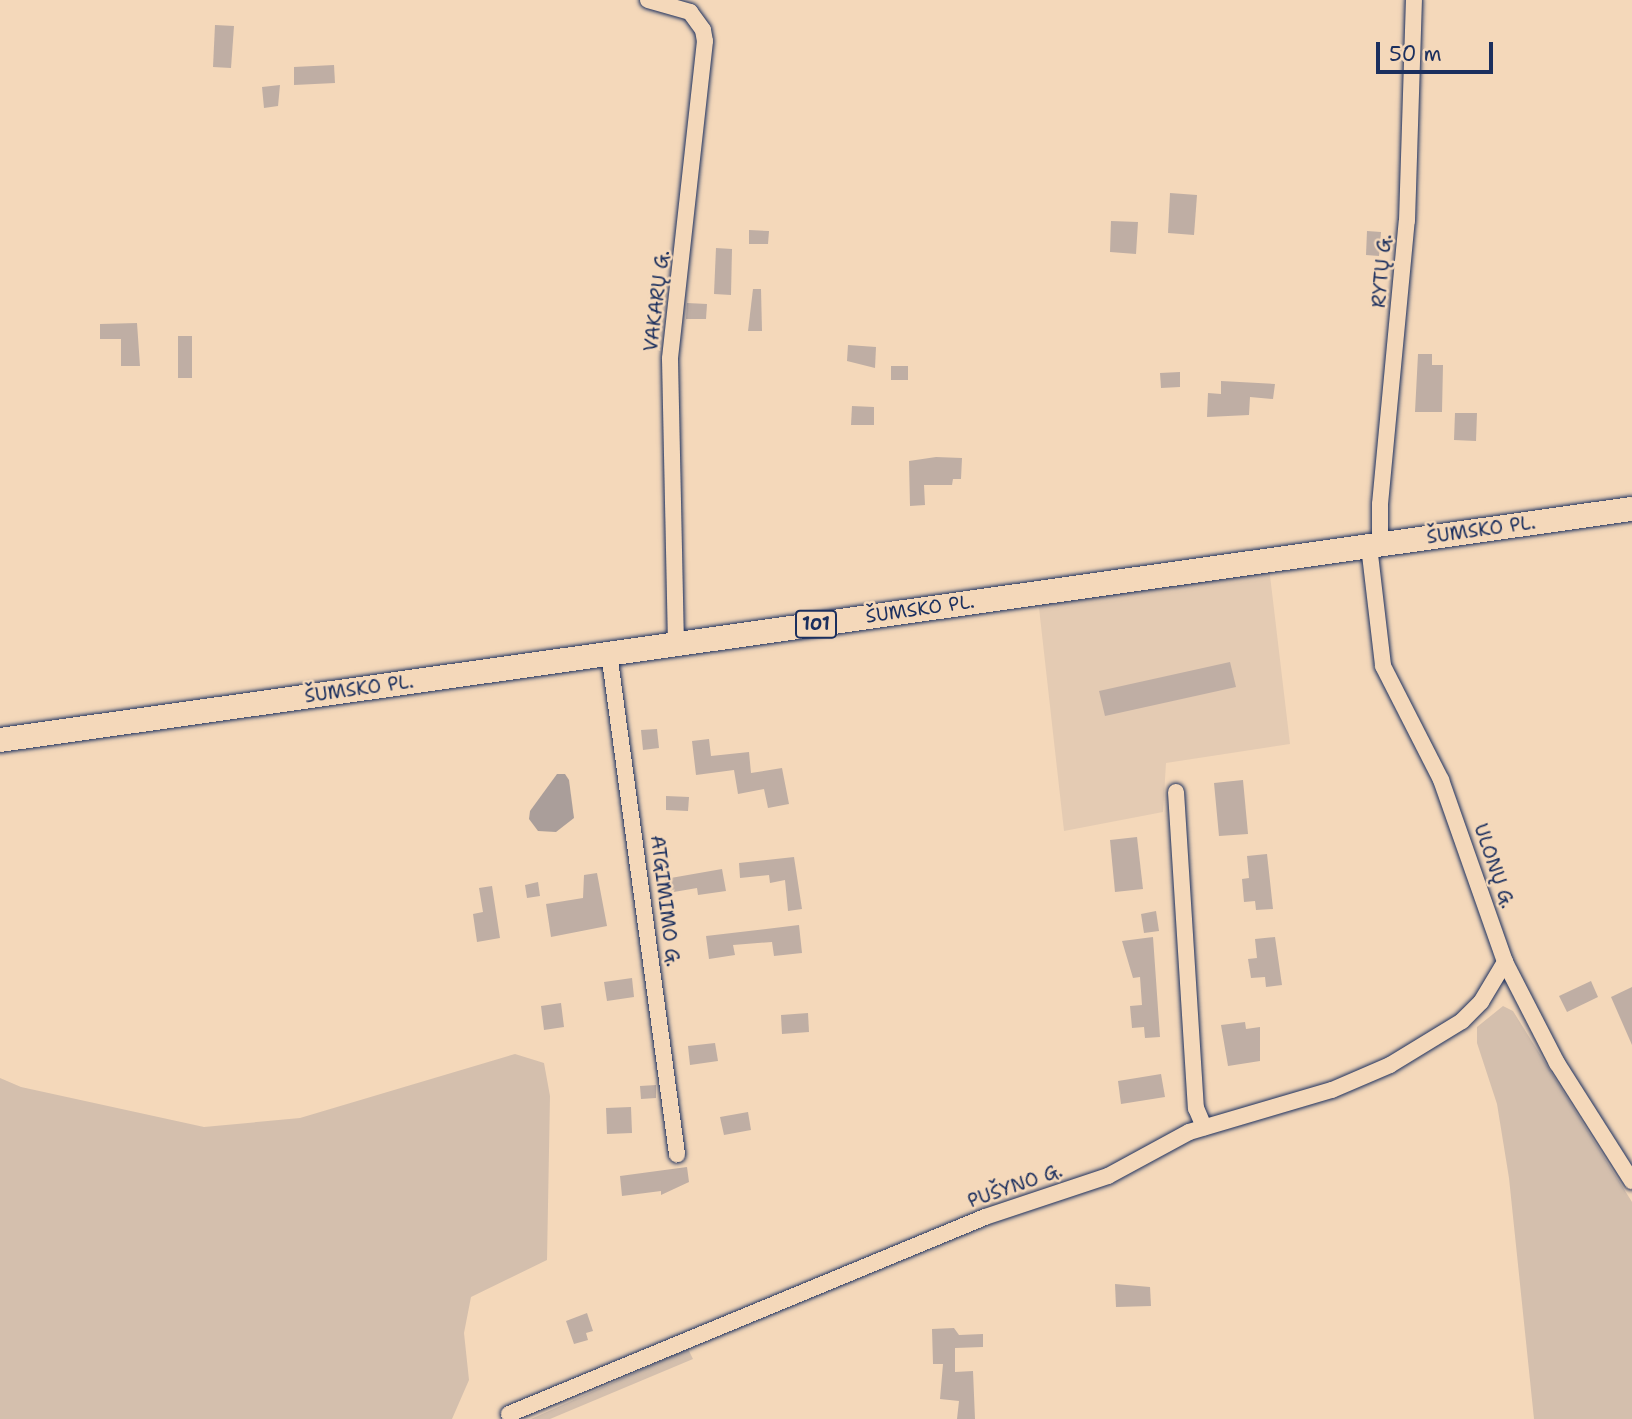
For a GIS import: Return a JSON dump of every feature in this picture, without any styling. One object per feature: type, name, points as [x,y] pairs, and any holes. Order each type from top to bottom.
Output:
[{"type":"main road","name":"ŠUMSKO PL.","points":[[0,740],[1632,509]]},
{"type":"street","name":"VAKARŲ G.","points":[[648,0],[690,12],[704,30],[705,41],[670,359],[676,644]]},
{"type":"street","name":"RYTŲ G.","points":[[1375,545],[1407,221],[1414,0]]},
{"type":"street","name":"ULONŲ G.","points":[[1375,545],[1383,666],[1441,780],[1505,962],[1557,1063],[1632,1181]]},
{"type":"street","name":"ATGIMIMO G.","points":[[609,653],[677,1154]]},
{"type":"street","points":[[1176,792],[1196,1108],[1204,1127]]},
{"type":"street","name":"PUŠYNO G.","points":[[509,1414],[985,1217],[1108,1176],[1204,1127],[1332,1090],[1426,1047],[1481,1002],[1505,962]]},
{"type":"shaded area","points":[[1269,567],[1290,744],[1166,763],[1163,812],[1064,831],[1038,599]]},
{"type":"shaded area","points":[[557,774],[565,774],[569,780],[574,818],[556,832],[538,831],[529,819],[530,811]]},
{"type":"shaded area","points":[[1503,1006],[1513,1011],[1632,1202],[1632,1419],[1534,1419],[1509,1178],[1497,1104],[1477,1043],[1477,1027]]},
{"type":"shaded area","points":[[515,1054],[544,1063],[550,1096],[547,1260],[471,1297],[464,1333],[469,1380],[452,1419],[0,1419],[0,1078],[21,1087],[204,1127],[300,1118]]},
{"type":"shaded area","points":[[688,1349],[693,1359],[550,1419],[531,1419]]},
{"type":"building","points":[[215,25],[234,26],[231,68],[213,67]]},
{"type":"building","points":[[334,65],[335,83],[294,85],[294,67]]},
{"type":"building","points":[[280,85],[278,106],[264,108],[262,87]]},
{"type":"building","points":[[1170,193],[1197,195],[1194,235],[1168,233]]},
{"type":"building","points":[[1111,221],[1138,222],[1136,254],[1110,252]]},
{"type":"building","points":[[749,230],[769,231],[768,244],[749,244]]},
{"type":"building","points":[[1367,231],[1381,232],[1379,256],[1366,255]]},
{"type":"building","points":[[716,248],[732,249],[731,295],[714,294]]},
{"type":"building","points":[[753,289],[761,289],[762,331],[748,331]]},
{"type":"building","points":[[687,303],[707,304],[706,319],[686,319]]},
{"type":"building","points":[[137,323],[140,366],[121,366],[121,339],[100,339],[100,324]]},
{"type":"building","points":[[178,336],[192,336],[192,378],[178,378]]},
{"type":"building","points":[[848,345],[876,347],[875,368],[847,361]]},
{"type":"building","points":[[1418,354],[1432,354],[1432,365],[1443,365],[1442,412],[1415,412]]},
{"type":"building","points":[[891,366],[908,366],[908,380],[891,380]]},
{"type":"building","points":[[1180,372],[1180,387],[1161,388],[1160,373]]},
{"type":"building","points":[[1221,381],[1275,384],[1273,399],[1250,397],[1249,415],[1207,417],[1208,393],[1221,394]]},
{"type":"building","points":[[852,406],[874,407],[874,425],[851,425]]},
{"type":"building","points":[[1455,413],[1477,413],[1476,441],[1454,440]]},
{"type":"building","points":[[936,457],[962,458],[961,479],[953,479],[952,485],[924,485],[925,505],[910,506],[909,461]]},
{"type":"building","points":[[1230,662],[1236,687],[1105,716],[1099,691]]},
{"type":"building","points":[[657,729],[659,748],[643,750],[641,730]]},
{"type":"building","points":[[709,739],[711,756],[749,752],[751,773],[782,768],[789,804],[768,808],[764,789],[738,794],[734,770],[696,775],[692,741]]},
{"type":"building","points":[[1243,780],[1248,834],[1219,836],[1214,783]]},
{"type":"building","points":[[666,796],[689,797],[688,811],[666,810]]},
{"type":"building","points":[[1137,837],[1143,889],[1115,892],[1110,840]]},
{"type":"building","points":[[1267,854],[1273,909],[1256,910],[1255,901],[1244,902],[1242,879],[1249,878],[1247,856]]},
{"type":"building","points":[[794,857],[802,909],[788,911],[785,880],[770,883],[769,875],[740,878],[739,863]]},
{"type":"building","points":[[722,869],[726,891],[698,895],[697,888],[668,893],[665,879]]},
{"type":"building","points":[[597,873],[607,926],[551,937],[546,904],[583,898],[584,875]]},
{"type":"building","points":[[538,882],[540,896],[527,898],[525,885]]},
{"type":"building","points":[[492,886],[500,938],[477,942],[473,914],[483,912],[479,888]]},
{"type":"building","points":[[1156,911],[1159,931],[1144,933],[1141,914]]},
{"type":"building","points":[[799,925],[802,953],[774,956],[772,942],[733,945],[735,955],[709,959],[706,936]]},
{"type":"building","points":[[1153,937],[1160,1037],[1145,1038],[1144,1027],[1132,1028],[1130,1006],[1142,1005],[1140,977],[1133,978],[1122,941]]},
{"type":"building","points":[[1275,937],[1282,985],[1266,987],[1265,977],[1251,978],[1248,959],[1257,958],[1255,939]]},
{"type":"building","points":[[632,978],[634,997],[607,1001],[604,982]]},
{"type":"building","points":[[1591,981],[1598,997],[1567,1012],[1559,996]]},
{"type":"building","points":[[1632,987],[1632,1045],[1611,997]]},
{"type":"building","points":[[561,1003],[564,1027],[544,1030],[541,1006]]},
{"type":"building","points":[[808,1013],[809,1032],[782,1034],[781,1015]]},
{"type":"building","points":[[1245,1022],[1246,1029],[1260,1027],[1260,1061],[1228,1066],[1221,1025]]},
{"type":"building","points":[[715,1043],[718,1061],[690,1065],[688,1046]]},
{"type":"building","points":[[1161,1074],[1165,1097],[1121,1104],[1118,1081]]},
{"type":"building","points":[[656,1085],[656,1098],[641,1099],[640,1086]]},
{"type":"building","points":[[631,1107],[632,1133],[607,1134],[606,1108]]},
{"type":"building","points":[[748,1112],[751,1130],[724,1135],[720,1117]]},
{"type":"building","points":[[687,1167],[689,1182],[661,1195],[661,1191],[622,1196],[620,1176]]},
{"type":"building","points":[[1115,1284],[1150,1287],[1151,1306],[1116,1307]]},
{"type":"building","points":[[587,1313],[593,1331],[586,1333],[588,1340],[574,1344],[566,1321]]},
{"type":"building","points":[[954,1328],[959,1335],[983,1334],[983,1347],[955,1348],[955,1372],[973,1371],[975,1419],[957,1419],[959,1401],[940,1399],[943,1364],[933,1364],[932,1329]]}]
